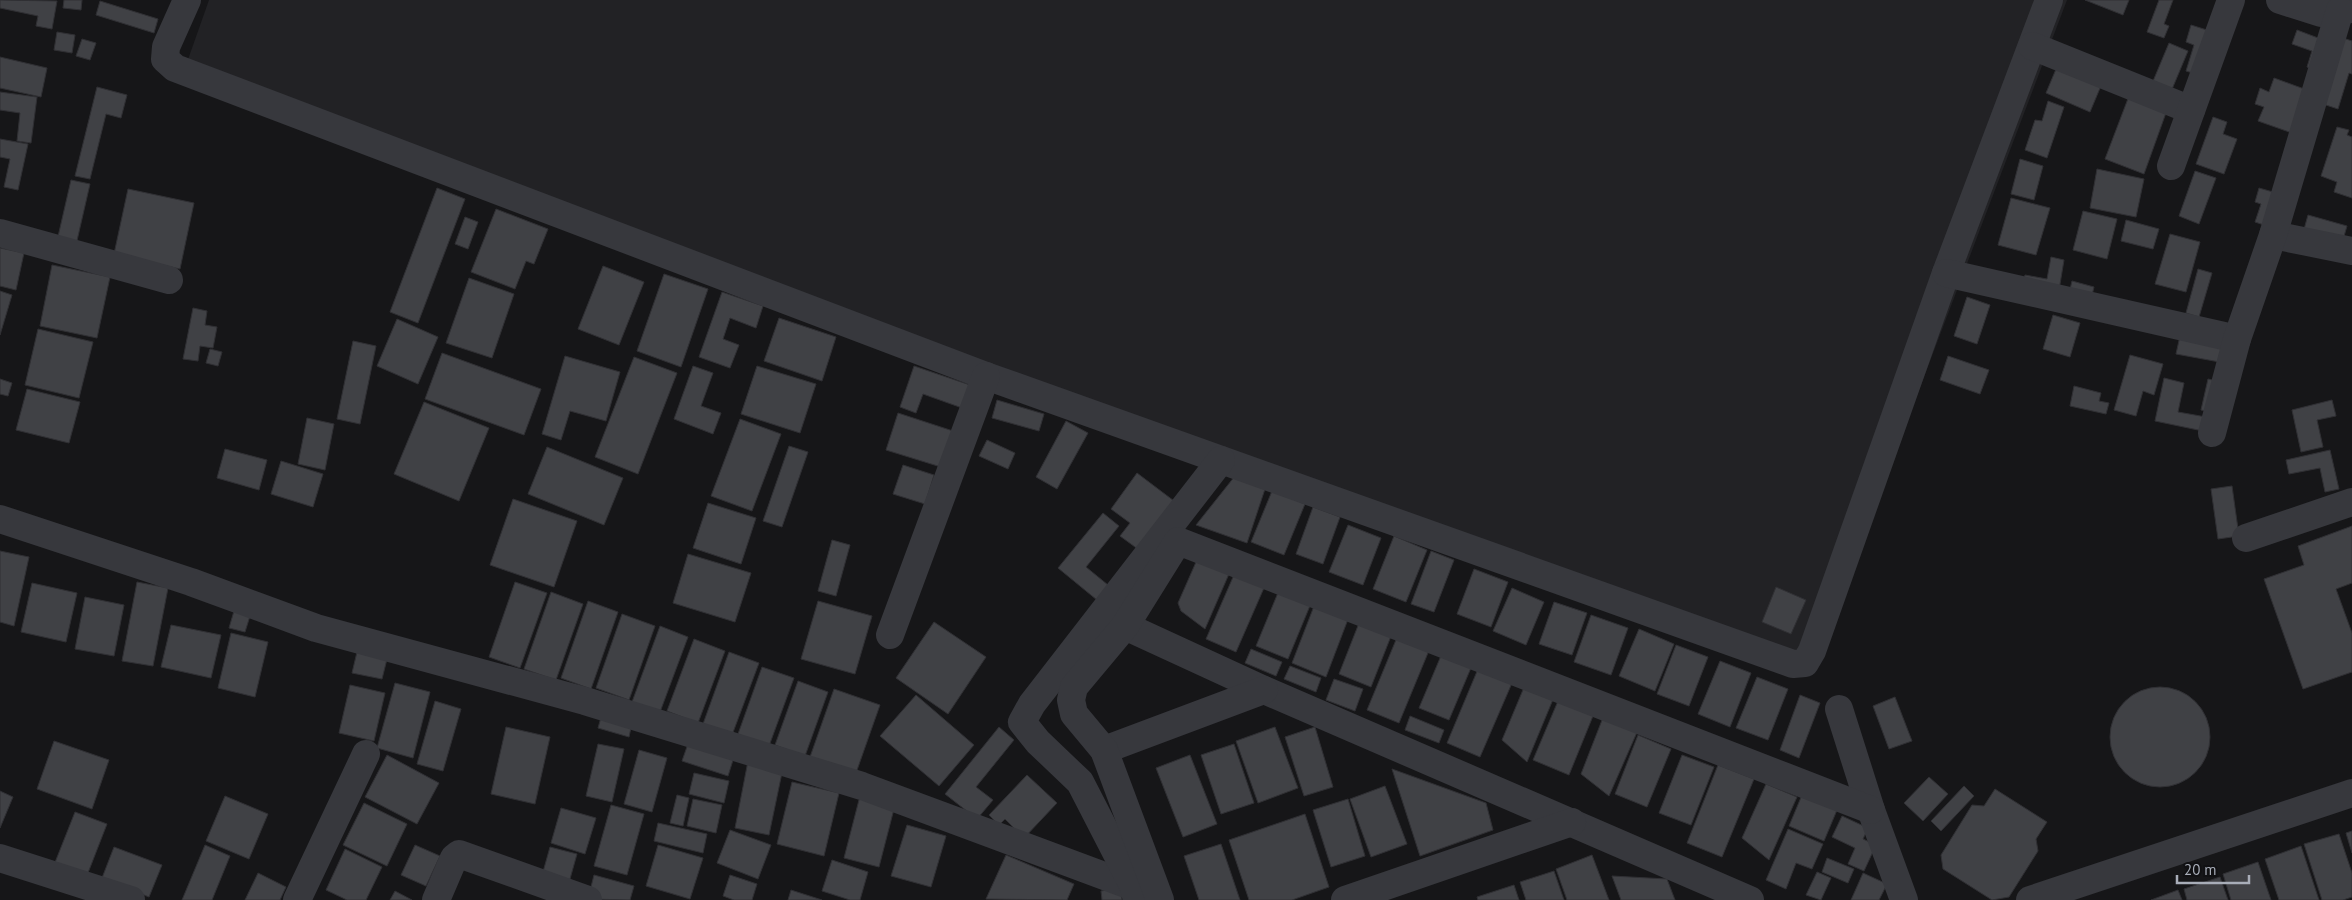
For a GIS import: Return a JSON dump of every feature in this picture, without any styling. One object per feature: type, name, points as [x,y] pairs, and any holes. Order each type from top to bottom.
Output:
[{"type":"street","points":[[188,0],[166,47],[165,59],[175,68],[986,376],[1793,664],[1805,663],[1812,651],[1946,273],[2049,0]]},
{"type":"street","points":[[2171,166],[2231,0]]},
{"type":"street","points":[[2212,433],[2237,339],[2273,235],[2335,8],[2280,0]]},
{"type":"street","points":[[2032,46],[2191,110]]},
{"type":"street","points":[[0,233],[169,280]]},
{"type":"street","points":[[2273,235],[2338,246],[2352,251]]},
{"type":"street","points":[[1946,273],[2237,339]]},
{"type":"street","points":[[890,635],[986,376]]},
{"type":"street","points":[[1136,894],[1080,782],[1038,742],[1022,722],[1032,704],[1221,460]]},
{"type":"street","points":[[2246,538],[2352,502]]},
{"type":"street","points":[[0,519],[191,582],[316,628],[585,701],[862,786],[1136,894]]},
{"type":"street","points":[[1160,900],[1104,750],[1074,714],[1071,700],[1074,687],[1125,626],[1178,540],[1871,810]]},
{"type":"street","points":[[1125,626],[1264,690],[1750,900]]},
{"type":"street","points":[[1104,750],[1264,690]]},
{"type":"street","points":[[1839,709],[1871,810],[1904,900]]},
{"type":"street","points":[[297,900],[366,754]]},
{"type":"street","points":[[2030,900],[2352,793]]},
{"type":"street","points":[[1346,900],[1572,822]]},
{"type":"street","points":[[436,900],[454,858],[459,854],[588,900]]},
{"type":"street","points":[[0,858],[131,900]]},
{"type":"shaded area","points":[[209,0],[2067,0],[1811,675],[185,68]]},
{"type":"building","points":[[0,0],[57,1],[52,29],[36,26],[38,16],[0,8]]},
{"type":"building","points":[[64,0],[82,0],[81,10],[63,8]]},
{"type":"building","points":[[2085,0],[2129,0],[2123,15]]},
{"type":"building","points":[[2159,0],[2173,0],[2164,24],[2169,26],[2164,38],[2147,32]]},
{"type":"building","points":[[100,1],[158,19],[154,33],[96,15]]},
{"type":"building","points":[[2191,25],[2210,31],[2196,74],[2186,71],[2194,45],[2186,42]]},
{"type":"building","points":[[2297,30],[2326,41],[2316,70],[2307,67],[2312,51],[2292,44]]},
{"type":"building","points":[[57,32],[75,35],[72,53],[54,50]]},
{"type":"building","points":[[2343,38],[2352,41],[2352,74],[2349,73],[2338,109],[2323,104]]},
{"type":"building","points":[[82,39],[96,43],[90,60],[76,56]]},
{"type":"building","points":[[2169,43],[2188,51],[2170,94],[2151,86]]},
{"type":"building","points":[[0,57],[47,68],[41,97],[0,88]]},
{"type":"building","points":[[2059,62],[2103,81],[2090,112],[2046,93]]},
{"type":"building","points":[[2274,78],[2307,90],[2292,133],[2258,121],[2264,107],[2255,104],[2260,88],[2269,92]]},
{"type":"building","points":[[97,87],[127,95],[121,118],[106,114],[90,179],[75,176]]},
{"type":"building","points":[[0,92],[37,97],[31,143],[17,141],[20,113],[0,110]]},
{"type":"building","points":[[2129,96],[2167,110],[2144,174],[2105,159]]},
{"type":"building","points":[[2048,101],[2064,107],[2047,158],[2025,150],[2035,120],[2042,121]]},
{"type":"building","points":[[2213,117],[2227,122],[2223,134],[2237,139],[2224,174],[2196,164]]},
{"type":"building","points":[[2337,127],[2349,130],[2347,135],[2352,137],[2352,198],[2334,192],[2337,182],[2321,176]]},
{"type":"building","points":[[0,139],[28,144],[18,190],[4,187],[10,159],[0,157]]},
{"type":"building","points":[[2020,159],[2043,166],[2034,200],[2011,194]]},
{"type":"building","points":[[2097,169],[2144,179],[2136,217],[2090,208]]},
{"type":"building","points":[[2195,171],[2216,178],[2199,224],[2179,216]]},
{"type":"building","points":[[71,180],[90,184],[76,245],[57,241]]},
{"type":"building","points":[[437,188],[465,199],[418,323],[390,312]]},
{"type":"building","points":[[2259,188],[2280,194],[2270,227],[2255,222],[2261,204],[2255,202]]},
{"type":"building","points":[[128,189],[194,203],[180,269],[114,254]]},
{"type":"building","points":[[2011,198],[2050,208],[2036,255],[1998,245]]},
{"type":"building","points":[[496,209],[548,229],[534,264],[526,261],[515,289],[471,272]]},
{"type":"building","points":[[2083,211],[2117,219],[2107,259],[2073,250]]},
{"type":"building","points":[[2308,215],[2347,226],[2342,243],[2303,233]]},
{"type":"building","points":[[465,217],[478,222],[468,249],[455,244]]},
{"type":"building","points":[[2126,220],[2159,229],[2153,249],[2121,241]]},
{"type":"building","points":[[2170,234],[2200,242],[2186,292],[2155,284]]},
{"type":"building","points":[[0,248],[24,253],[16,290],[0,286]]},
{"type":"building","points":[[2051,257],[2064,260],[2058,296],[2022,289],[2025,275],[2047,279]]},
{"type":"building","points":[[52,265],[110,277],[97,338],[40,326]]},
{"type":"building","points":[[603,266],[644,282],[619,345],[578,329]]},
{"type":"building","points":[[2198,269],[2212,273],[2199,317],[2186,313]]},
{"type":"building","points":[[664,274],[708,289],[681,367],[637,351]]},
{"type":"building","points":[[469,278],[514,294],[492,358],[446,343]]},
{"type":"building","points":[[2072,281],[2094,287],[2090,303],[2068,298]]},
{"type":"building","points":[[0,291],[12,295],[0,335]]},
{"type":"building","points":[[722,292],[763,306],[756,328],[730,318],[723,339],[739,345],[730,368],[699,357]]},
{"type":"building","points":[[1967,297],[1990,305],[1977,344],[1954,336]]},
{"type":"building","points":[[193,308],[207,311],[205,325],[217,327],[213,348],[200,346],[198,361],[183,359]]},
{"type":"building","points":[[2053,315],[2080,323],[2070,357],[2043,349]]},
{"type":"building","points":[[779,318],[836,337],[822,381],[764,361]]},
{"type":"building","points":[[397,319],[438,337],[418,384],[377,366]]},
{"type":"building","points":[[38,329],[93,342],[79,398],[25,385]]},
{"type":"building","points":[[2180,336],[2228,346],[2225,363],[2176,354]]},
{"type":"building","points":[[353,341],[376,346],[360,424],[337,419]]},
{"type":"building","points":[[210,349],[222,352],[218,366],[206,363]]},
{"type":"building","points":[[442,353],[541,389],[524,435],[425,399]]},
{"type":"building","points":[[2130,355],[2163,364],[2154,395],[2143,391],[2136,416],[2114,410]]},
{"type":"building","points":[[565,356],[620,372],[606,421],[570,411],[561,440],[542,434]]},
{"type":"building","points":[[1948,356],[1989,370],[1980,394],[1940,380]]},
{"type":"building","points":[[634,357],[677,373],[638,474],[595,457]]},
{"type":"building","points":[[693,366],[713,373],[701,406],[721,413],[713,434],[674,419]]},
{"type":"building","points":[[757,366],[816,384],[800,433],[741,414]]},
{"type":"building","points":[[914,366],[973,386],[965,409],[923,394],[916,413],[900,407]]},
{"type":"building","points":[[2164,378],[2184,383],[2178,412],[2206,417],[2203,431],[2155,421]]},
{"type":"building","points":[[0,379],[12,383],[8,396],[0,394]]},
{"type":"building","points":[[2208,379],[2220,382],[2212,412],[2201,410]]},
{"type":"building","points":[[2074,386],[2101,393],[2099,401],[2109,403],[2106,414],[2070,406]]},
{"type":"building","points":[[27,389],[80,402],[69,443],[16,430]]},
{"type":"building","points":[[997,400],[1044,414],[1039,431],[992,418]]},
{"type":"building","points":[[2332,400],[2336,416],[2317,420],[2323,447],[2301,452],[2292,410]]},
{"type":"building","points":[[424,402],[489,428],[459,501],[394,474]]},
{"type":"building","points":[[898,413],[953,431],[941,467],[886,450]]},
{"type":"building","points":[[307,418],[334,424],[325,470],[298,464]]},
{"type":"building","points":[[740,419],[781,434],[752,511],[711,496]]},
{"type":"building","points":[[1066,421],[1088,433],[1057,489],[1036,477]]},
{"type":"building","points":[[987,440],[1015,453],[1008,469],[979,456]]},
{"type":"building","points":[[789,446],[808,452],[782,527],[763,521]]},
{"type":"building","points":[[547,447],[623,478],[604,525],[528,494]]},
{"type":"building","points":[[225,449],[267,460],[259,490],[217,478]]},
{"type":"building","points":[[2330,450],[2339,489],[2325,492],[2320,468],[2289,474],[2286,460]]},
{"type":"building","points":[[281,461],[323,474],[313,507],[271,494]]},
{"type":"building","points":[[903,465],[934,475],[925,504],[893,494]]},
{"type":"building","points":[[1137,473],[1182,507],[1146,555],[1120,536],[1130,523],[1111,509]]},
{"type":"building","points":[[1235,476],[1265,489],[1247,543],[1196,525]]},
{"type":"building","points":[[2232,486],[2239,536],[2218,539],[2211,489]]},
{"type":"building","points":[[1272,491],[1305,504],[1284,555],[1251,542]]},
{"type":"building","points":[[513,499],[577,521],[554,587],[490,565]]},
{"type":"building","points":[[708,503],[756,518],[741,564],[693,548]]},
{"type":"building","points":[[1313,507],[1340,517],[1323,564],[1296,554]]},
{"type":"building","points":[[1103,513],[1119,526],[1086,567],[1108,585],[1097,600],[1058,568]]},
{"type":"building","points":[[1348,525],[1381,538],[1363,585],[1329,572]]},
{"type":"building","points":[[2352,526],[2352,583],[2336,589],[2352,633],[2352,672],[2303,689],[2264,579],[2304,565],[2298,546]]},
{"type":"building","points":[[1394,536],[1427,550],[1406,602],[1373,589]]},
{"type":"building","points":[[832,540],[850,545],[836,596],[818,591]]},
{"type":"building","points":[[0,551],[29,557],[14,626],[0,622]]},
{"type":"building","points":[[1431,551],[1454,560],[1434,612],[1411,604]]},
{"type":"building","points":[[1200,553],[1232,567],[1205,629],[1181,611],[1178,603]]},
{"type":"building","points":[[688,554],[751,573],[735,622],[673,603]]},
{"type":"building","points":[[1237,568],[1267,581],[1236,652],[1206,639]]},
{"type":"building","points":[[1474,569],[1508,582],[1491,627],[1457,614]]},
{"type":"building","points":[[137,582],[168,588],[153,666],[122,661]]},
{"type":"building","points":[[515,582],[547,593],[520,668],[489,657]]},
{"type":"building","points":[[32,583],[77,593],[66,642],[21,632]]},
{"type":"building","points":[[1282,583],[1314,596],[1288,659],[1256,646]]},
{"type":"building","points":[[1776,587],[1806,600],[1791,634],[1762,622]]},
{"type":"building","points":[[1512,588],[1544,602],[1526,645],[1493,631]]},
{"type":"building","points":[[551,592],[583,604],[556,680],[524,669]]},
{"type":"building","points":[[85,597],[124,605],[114,656],[75,649]]},
{"type":"building","points":[[588,601],[618,612],[591,689],[561,678]]},
{"type":"building","points":[[818,601],[872,616],[855,674],[801,659]]},
{"type":"building","points":[[1316,601],[1350,614],[1326,677],[1292,663]]},
{"type":"building","points":[[1554,602],[1587,613],[1572,655],[1539,644]]},
{"type":"building","points":[[234,611],[250,616],[245,632],[229,628]]},
{"type":"building","points":[[622,614],[655,626],[629,700],[596,688]]},
{"type":"building","points":[[1591,615],[1628,628],[1611,675],[1574,662]]},
{"type":"building","points":[[1361,618],[1393,631],[1371,687],[1339,674]]},
{"type":"building","points":[[934,622],[986,657],[948,714],[896,678]]},
{"type":"building","points":[[171,625],[221,635],[211,678],[161,667]]},
{"type":"building","points":[[660,626],[688,637],[660,712],[632,702]]},
{"type":"building","points":[[1639,629],[1674,644],[1655,691],[1619,676]]},
{"type":"building","points":[[231,633],[268,642],[255,697],[218,688]]},
{"type":"building","points":[[1398,635],[1430,648],[1399,723],[1367,710]]},
{"type":"building","points":[[694,639],[725,651],[698,723],[667,711]]},
{"type":"building","points":[[1676,645],[1708,657],[1689,706],[1657,694]]},
{"type":"building","points":[[1251,649],[1282,662],[1276,676],[1245,663]]},
{"type":"building","points":[[1443,651],[1473,663],[1449,720],[1419,708]]},
{"type":"building","points":[[357,652],[387,659],[382,679],[352,673]]},
{"type":"building","points":[[729,652],[759,663],[732,735],[703,724]]},
{"type":"building","points":[[1720,661],[1751,673],[1730,727],[1698,714]]},
{"type":"building","points":[[1290,666],[1321,678],[1316,692],[1284,679]]},
{"type":"building","points":[[762,667],[794,678],[769,746],[738,734]]},
{"type":"building","points":[[1478,669],[1512,683],[1480,757],[1447,743]]},
{"type":"building","points":[[1757,677],[1788,689],[1768,740],[1736,728]]},
{"type":"building","points":[[1334,679],[1363,689],[1355,711],[1326,700]]},
{"type":"building","points":[[798,681],[828,692],[805,756],[775,745]]},
{"type":"building","points":[[395,683],[430,692],[413,758],[377,748]]},
{"type":"building","points":[[350,685],[385,693],[374,741],[339,733]]},
{"type":"building","points":[[1525,685],[1554,697],[1527,762],[1502,740]]},
{"type":"building","points":[[2160,687],[2179,691],[2195,702],[2206,718],[2210,737],[2206,756],[2195,772],[2179,783],[2160,787],[2141,783],[2125,772],[2114,756],[2110,737],[2114,718],[2125,702],[2141,691]]},
{"type":"building","points":[[834,689],[880,705],[856,773],[810,757]]},
{"type":"building","points":[[916,695],[974,745],[939,786],[880,736]]},
{"type":"building","points":[[1800,695],[1820,703],[1799,758],[1780,750]]},
{"type":"building","points":[[1895,697],[1912,741],[1889,749],[1873,706]]},
{"type":"building","points":[[435,701],[461,709],[443,771],[417,764]]},
{"type":"building","points":[[1558,701],[1593,716],[1569,775],[1533,760]]},
{"type":"building","points":[[602,714],[632,723],[629,737],[598,728]]},
{"type":"building","points":[[1604,715],[1638,730],[1609,796],[1581,774]]},
{"type":"building","points":[[1410,716],[1444,730],[1439,743],[1405,730]]},
{"type":"building","points":[[506,727],[550,737],[535,804],[491,794]]},
{"type":"building","points":[[999,727],[1014,740],[976,787],[993,800],[977,819],[945,794]]},
{"type":"building","points":[[1275,727],[1298,788],[1258,803],[1236,741]]},
{"type":"building","points":[[1315,727],[1333,787],[1304,796],[1285,737]]},
{"type":"building","points":[[1638,735],[1671,749],[1647,807],[1615,794]]},
{"type":"building","points":[[54,741],[109,760],[92,809],[37,789]]},
{"type":"building","points":[[689,741],[734,757],[728,776],[682,761]]},
{"type":"building","points":[[598,744],[624,749],[612,802],[586,796]]},
{"type":"building","points":[[1234,744],[1254,803],[1221,814],[1201,755]]},
{"type":"building","points":[[639,750],[667,758],[652,812],[624,804]]},
{"type":"building","points":[[387,755],[439,783],[417,824],[365,797]]},
{"type":"building","points":[[1190,755],[1217,824],[1183,837],[1156,768]]},
{"type":"building","points":[[1682,755],[1714,767],[1691,825],[1659,813]]},
{"type":"building","points":[[748,761],[783,768],[769,835],[735,828]]},
{"type":"building","points":[[1718,765],[1754,779],[1722,857],[1687,843]]},
{"type":"building","points":[[1392,769],[1486,803],[1493,830],[1420,856]]},
{"type":"building","points":[[694,773],[729,781],[724,803],[689,794]]},
{"type":"building","points":[[1027,775],[1057,803],[1024,838],[1005,819],[999,825],[989,815]]},
{"type":"building","points":[[1929,777],[1948,794],[1923,821],[1904,803]]},
{"type":"building","points":[[792,782],[839,793],[824,856],[777,844]]},
{"type":"building","points":[[1766,784],[1797,797],[1769,860],[1742,838]]},
{"type":"building","points":[[1385,786],[1407,844],[1371,857],[1350,799]]},
{"type":"building","points":[[1964,786],[1974,796],[1941,831],[1931,821]]},
{"type":"building","points":[[1995,789],[2047,822],[2036,839],[2038,851],[2009,897],[1992,900],[1943,869],[1941,855],[1972,805],[1984,806]]},
{"type":"building","points":[[0,791],[13,797],[0,828]]},
{"type":"building","points":[[677,795],[689,798],[683,826],[670,823]]},
{"type":"building","points":[[1802,795],[1837,810],[1824,841],[1789,826]]},
{"type":"building","points":[[225,796],[268,814],[249,859],[206,841]]},
{"type":"building","points":[[860,796],[895,805],[879,867],[844,858]]},
{"type":"building","points":[[693,799],[722,805],[716,833],[687,826]]},
{"type":"building","points":[[1348,799],[1365,856],[1331,867],[1313,810]]},
{"type":"building","points":[[364,803],[407,824],[387,866],[343,845]]},
{"type":"building","points":[[611,805],[644,814],[627,875],[594,866]]},
{"type":"building","points":[[561,808],[596,818],[585,854],[551,843]]},
{"type":"building","points":[[75,812],[107,824],[86,878],[54,865]]},
{"type":"building","points":[[1305,814],[1329,887],[1292,900],[1249,900],[1229,840]]},
{"type":"building","points":[[1842,816],[1868,828],[1863,839],[1876,845],[1864,871],[1848,864],[1855,848],[1832,837]]},
{"type":"building","points":[[658,823],[707,834],[703,853],[654,841]]},
{"type":"building","points":[[907,825],[946,836],[931,887],[891,876]]},
{"type":"building","points":[[1788,829],[1823,844],[1812,869],[1796,863],[1786,889],[1766,880]]},
{"type":"building","points":[[730,830],[771,845],[758,879],[717,863]]},
{"type":"building","points":[[2352,831],[2352,853],[2346,833]]},
{"type":"building","points":[[2339,834],[2352,873],[2352,897],[2343,900],[2322,900],[2304,844]]},
{"type":"building","points":[[1221,844],[1240,900],[1199,900],[1184,856]]},
{"type":"building","points":[[205,845],[230,856],[212,900],[182,900]]},
{"type":"building","points":[[415,845],[440,856],[426,886],[401,875]]},
{"type":"building","points":[[658,845],[703,858],[690,899],[646,886]]},
{"type":"building","points":[[2301,846],[2319,900],[2279,900],[2265,859]]},
{"type":"building","points":[[114,847],[162,865],[149,897],[102,878]]},
{"type":"building","points":[[550,847],[577,854],[568,886],[541,879]]},
{"type":"building","points":[[345,849],[382,867],[366,900],[347,900],[326,890]]},
{"type":"building","points":[[1006,855],[1074,884],[1067,900],[986,899]]},
{"type":"building","points":[[1592,855],[1609,900],[1567,900],[1556,869]]},
{"type":"building","points":[[1827,858],[1854,869],[1848,883],[1822,872]]},
{"type":"building","points":[[832,860],[868,872],[860,900],[850,900],[822,891]]},
{"type":"building","points":[[2258,862],[2271,900],[2231,900],[2223,874]]},
{"type":"building","points":[[1554,871],[1564,900],[1526,900],[1520,882]]},
{"type":"building","points":[[1817,872],[1831,878],[1821,900],[1806,895]]},
{"type":"building","points":[[258,873],[286,887],[280,900],[245,900]]},
{"type":"building","points":[[1863,873],[1887,884],[1879,900],[1851,900]]},
{"type":"building","points":[[594,875],[634,886],[630,900],[588,899]]},
{"type":"building","points":[[730,875],[757,884],[752,900],[734,900],[723,896]]},
{"type":"building","points":[[1612,876],[1667,879],[1675,900],[1621,900]]},
{"type":"building","points":[[2220,877],[2228,900],[2187,900],[2184,889]]},
{"type":"building","points":[[1514,885],[1519,900],[1478,900],[1477,897]]},
{"type":"building","points":[[1120,888],[1122,900],[1102,900],[1101,891]]},
{"type":"building","points":[[791,890],[822,900],[788,900]]},
{"type":"building","points":[[2178,890],[2182,900],[2151,900]]},
{"type":"building","points":[[395,891],[412,900],[390,900]]}]
